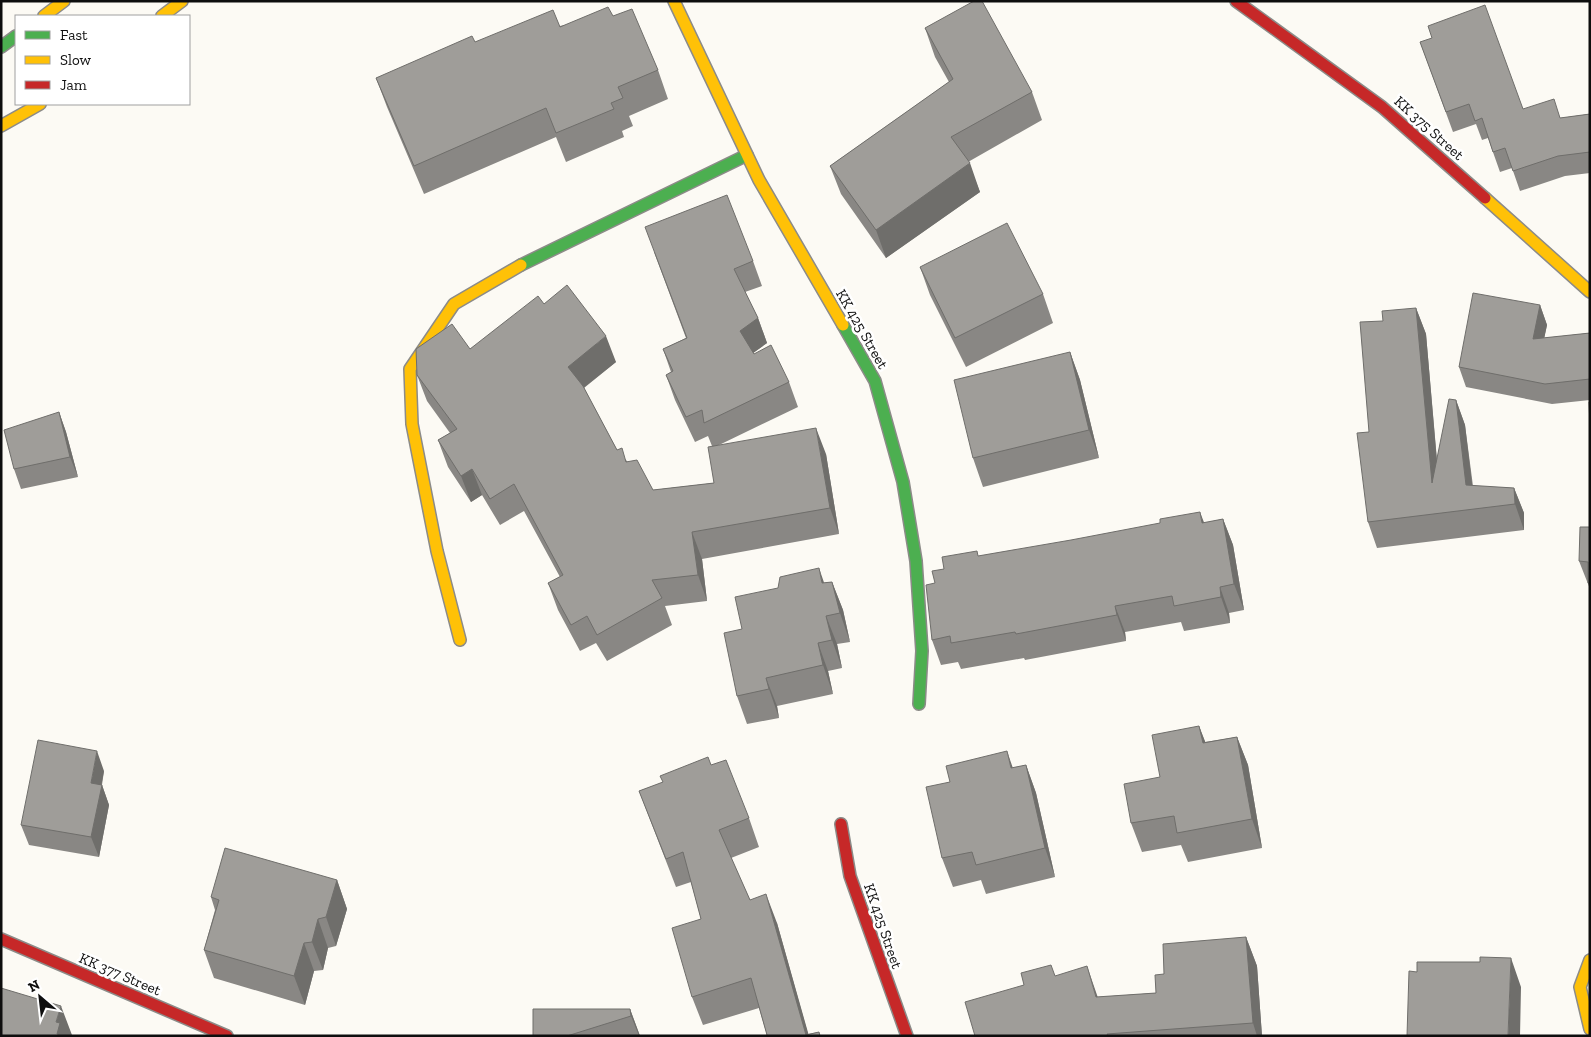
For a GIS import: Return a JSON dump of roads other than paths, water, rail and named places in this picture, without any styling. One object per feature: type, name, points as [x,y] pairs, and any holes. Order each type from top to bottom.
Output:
[{"type":"main road","points":[[45,15],[64,1]]},
{"type":"main road","points":[[163,15],[182,1]]},
{"type":"main road","name":"KK 425 Street","points":[[674,1],[759,180],[875,381],[903,482],[916,561],[922,651],[919,704]]},
{"type":"main road","name":"KK 375 Street","points":[[1236,1],[1382,107],[1590,292]]},
{"type":"main road","points":[[1,47],[15,37]]},
{"type":"main road","points":[[1,126],[38,105]]},
{"type":"main road","points":[[460,640],[437,550],[412,424],[410,370],[454,304],[513,269],[747,155]]},
{"type":"main road","name":"KK 425 Street","points":[[841,824],[850,876],[907,1036]]},
{"type":"main road","name":"KK 377 Street","points":[[1,939],[227,1036]]},
{"type":"main road","points":[[1590,960],[1580,987],[1590,1029]]}]
